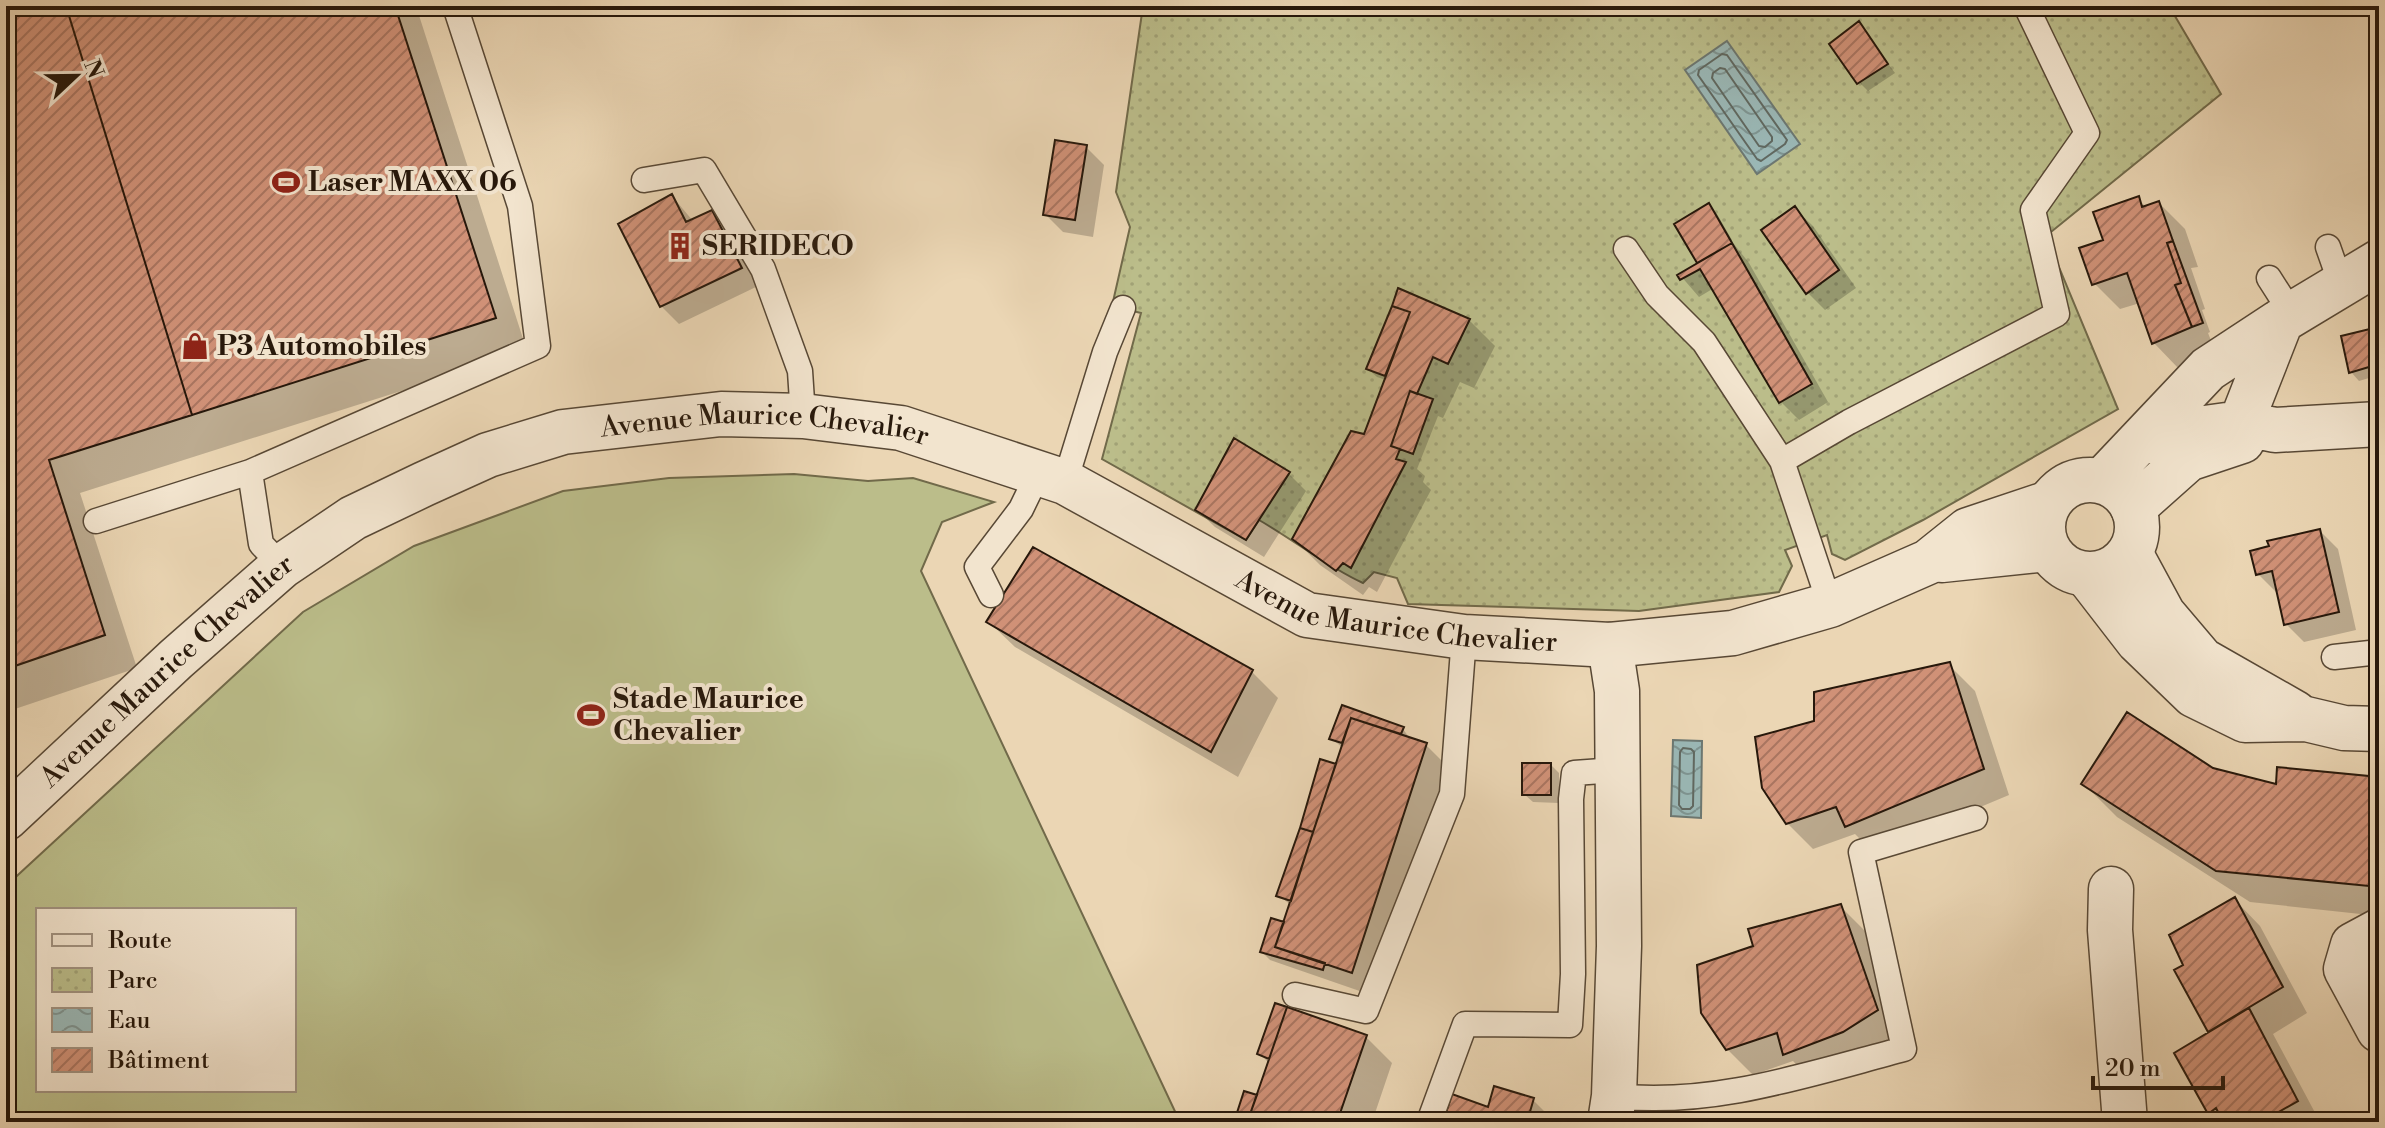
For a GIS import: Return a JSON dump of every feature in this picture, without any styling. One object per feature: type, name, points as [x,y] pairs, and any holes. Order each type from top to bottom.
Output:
[{"type":"street","points":[[2118,494],[2137,444],[2208,369],[2281,304],[2334,265],[2379,262]]},
{"type":"street","points":[[2258,426],[2281,304]]},
{"type":"street","name":"Avenue Maurice Chevalier","points":[[6,818],[176,659],[282,566],[353,518],[424,484],[488,455],[563,432],[721,414],[803,416],[901,428],[1052,478],[1307,615],[1464,637],[1610,645],[1733,633],[1830,605],[1928,562],[1968,530],[2049,503]]},
{"type":"street","points":[[2137,444],[2176,432],[2258,426],[2379,424]]},
{"type":"street","points":[[2118,494],[2258,426]]},
{"type":"street","points":[[2087,575],[2111,570],[2122,562],[2136,538],[2137,523],[2118,494],[2087,479],[2071,483],[2058,491],[2049,503],[2043,518],[2042,534],[2047,549],[2064,566],[2087,575],[2138,641],[2194,695],[2245,720],[2306,719],[2344,728],[2379,729]]},
{"type":"street","name":"Avenue Maurice Chevalier","points":[[1928,562],[1987,553],[2047,549]]},
{"type":"street","points":[[2130,553],[2163,614],[2202,660],[2306,719]]},
{"type":"street","points":[[1610,645],[1617,691],[1619,946],[1612,1109]]},
{"type":"street","points":[[2111,889],[2110,930],[2125,1122]]},
{"type":"street","points":[[2379,931],[2353,945],[2346,969],[2379,1030]]},
{"type":"lane","points":[[96,521],[250,472],[538,346],[520,206],[455,6]]},
{"type":"lane","points":[[1782,461],[1849,422],[2057,314],[2033,210],[2087,133],[2026,6]]},
{"type":"lane","points":[[644,180],[704,170],[763,269],[800,371],[803,416]]},
{"type":"lane","points":[[1626,249],[1657,295],[1704,342],[1782,461],[1830,605]]},
{"type":"lane","points":[[991,595],[977,567],[1021,509],[1052,478],[1123,308]]},
{"type":"lane","points":[[250,472],[261,544],[282,566]]},
{"type":"lane","points":[[1295,995],[1366,1011],[1452,794],[1464,637]]},
{"type":"lane","points":[[2334,657],[2379,652]]},
{"type":"lane","points":[[1429,1122],[1465,1024],[1570,1025],[1573,974],[1571,799],[1574,773],[1616,770]]},
{"type":"lane","points":[[1612,1109],[1647,1100],[1754,1089],[1904,1049],[1861,852],[1975,818]]},
{"type":"green space","points":[[1143,6],[2169,6],[2221,94],[2046,236],[2118,409],[1923,520],[1845,560],[1832,554],[1827,535],[1785,550],[1792,566],[1779,592],[1639,611],[1408,604],[1397,578],[1374,572],[1363,583],[1259,520],[1246,540],[1102,459],[1141,313],[1112,306],[1130,227],[1116,192]]},
{"type":"green space","name":"Stade Maurice Chevalier","points":[[794,474],[868,481],[913,478],[994,502],[942,522],[921,571],[1180,1122],[6,1122],[6,886],[303,612],[414,546],[563,491],[669,478]]},
{"type":"water","points":[[1727,41],[1800,144],[1757,174],[1685,70]]},
{"type":"water","points":[[1673,740],[1702,741],[1701,818],[1671,816]]},
{"type":"building","points":[[6,6],[66,6],[192,415],[49,460],[105,635],[6,669]]},
{"type":"building","points":[[66,6],[395,6],[496,318],[192,415]]},
{"type":"building","points":[[1859,21],[1888,64],[1857,84],[1829,44]]},
{"type":"building","points":[[1055,140],[1087,145],[1075,220],[1043,215]]},
{"type":"building","name":"SERIDECO","points":[[672,194],[686,222],[712,210],[742,268],[660,307],[618,224]]},
{"type":"building","points":[[2139,196],[2142,207],[2159,201],[2173,241],[2167,243],[2181,283],[2175,285],[2192,327],[2152,344],[2127,273],[2092,285],[2079,248],[2103,240],[2093,212]]},
{"type":"building","points":[[1709,203],[1732,243],[1697,263],[1674,224]]},
{"type":"building","points":[[1795,206],[1839,270],[1806,294],[1761,230]]},
{"type":"building","points":[[2173,241],[2203,323],[2192,327],[2175,285],[2181,283],[2167,243]]},
{"type":"building","points":[[1732,243],[1812,384],[1779,403],[1700,269],[1680,280],[1677,275]]},
{"type":"building","points":[[1398,288],[1470,319],[1448,364],[1433,357],[1417,394],[1410,391],[1391,446],[1400,449],[1396,459],[1406,462],[1351,568],[1343,563],[1336,571],[1292,539],[1351,431],[1364,434],[1410,312],[1392,306]]},
{"type":"building","points":[[1392,306],[1410,312],[1385,376],[1366,369]]},
{"type":"building","points":[[2374,328],[2379,364],[2349,373],[2341,336]]},
{"type":"building","points":[[1410,391],[1433,399],[1413,454],[1391,446]]},
{"type":"building","points":[[1234,438],[1290,472],[1246,540],[1195,510]]},
{"type":"building","points":[[2320,529],[2339,612],[2284,625],[2272,571],[2256,575],[2250,551],[2269,546],[2267,541]]},
{"type":"building","points":[[1033,547],[1253,670],[1211,752],[986,622]]},
{"type":"building","points":[[1950,662],[1984,769],[1845,827],[1836,807],[1786,824],[1762,788],[1755,737],[1814,721],[1814,692]]},
{"type":"building","points":[[1342,705],[1404,727],[1401,734],[1351,718],[1342,743],[1329,739]]},
{"type":"building","points":[[2127,712],[2213,768],[2276,784],[2277,767],[2379,777],[2379,887],[2216,871],[2081,784]]},
{"type":"building","points":[[1351,718],[1427,743],[1352,973],[1275,947]]},
{"type":"building","points":[[1320,759],[1336,764],[1313,832],[1300,828]]},
{"type":"building","points":[[1522,763],[1551,763],[1551,795],[1522,795]]},
{"type":"building","points":[[1300,828],[1313,832],[1291,901],[1276,896]]},
{"type":"building","points":[[2235,897],[2283,987],[2208,1032],[2174,970],[2183,965],[2169,935]]},
{"type":"building","points":[[1841,904],[1878,1010],[1843,1032],[1783,1055],[1777,1033],[1726,1050],[1701,1013],[1697,965],[1753,946],[1748,929]]},
{"type":"building","points":[[1271,918],[1284,922],[1275,947],[1325,963],[1323,970],[1260,952]]},
{"type":"building","points":[[1275,1003],[1287,1007],[1269,1059],[1257,1054]]},
{"type":"building","points":[[1287,1007],[1367,1035],[1337,1122],[1248,1120]]},
{"type":"building","points":[[2249,1008],[2298,1101],[2261,1122],[2223,1122],[2216,1108],[2208,1114],[2174,1053]]},
{"type":"building","points":[[1494,1086],[1534,1098],[1527,1122],[1443,1122],[1452,1094],[1488,1107]]},
{"type":"building","points":[[1244,1091],[1257,1095],[1248,1120],[1254,1122],[1234,1122]]},
{"type":"place","name":"Laser MAXX 06","points":[[286,182]]},
{"type":"place","name":"SERIDECO","points":[[680,246]]},
{"type":"place","name":"P3 Automobiles","points":[[195,346]]},
{"type":"place","name":"Stade Maurice Chevalier","points":[[591,715]]}]
